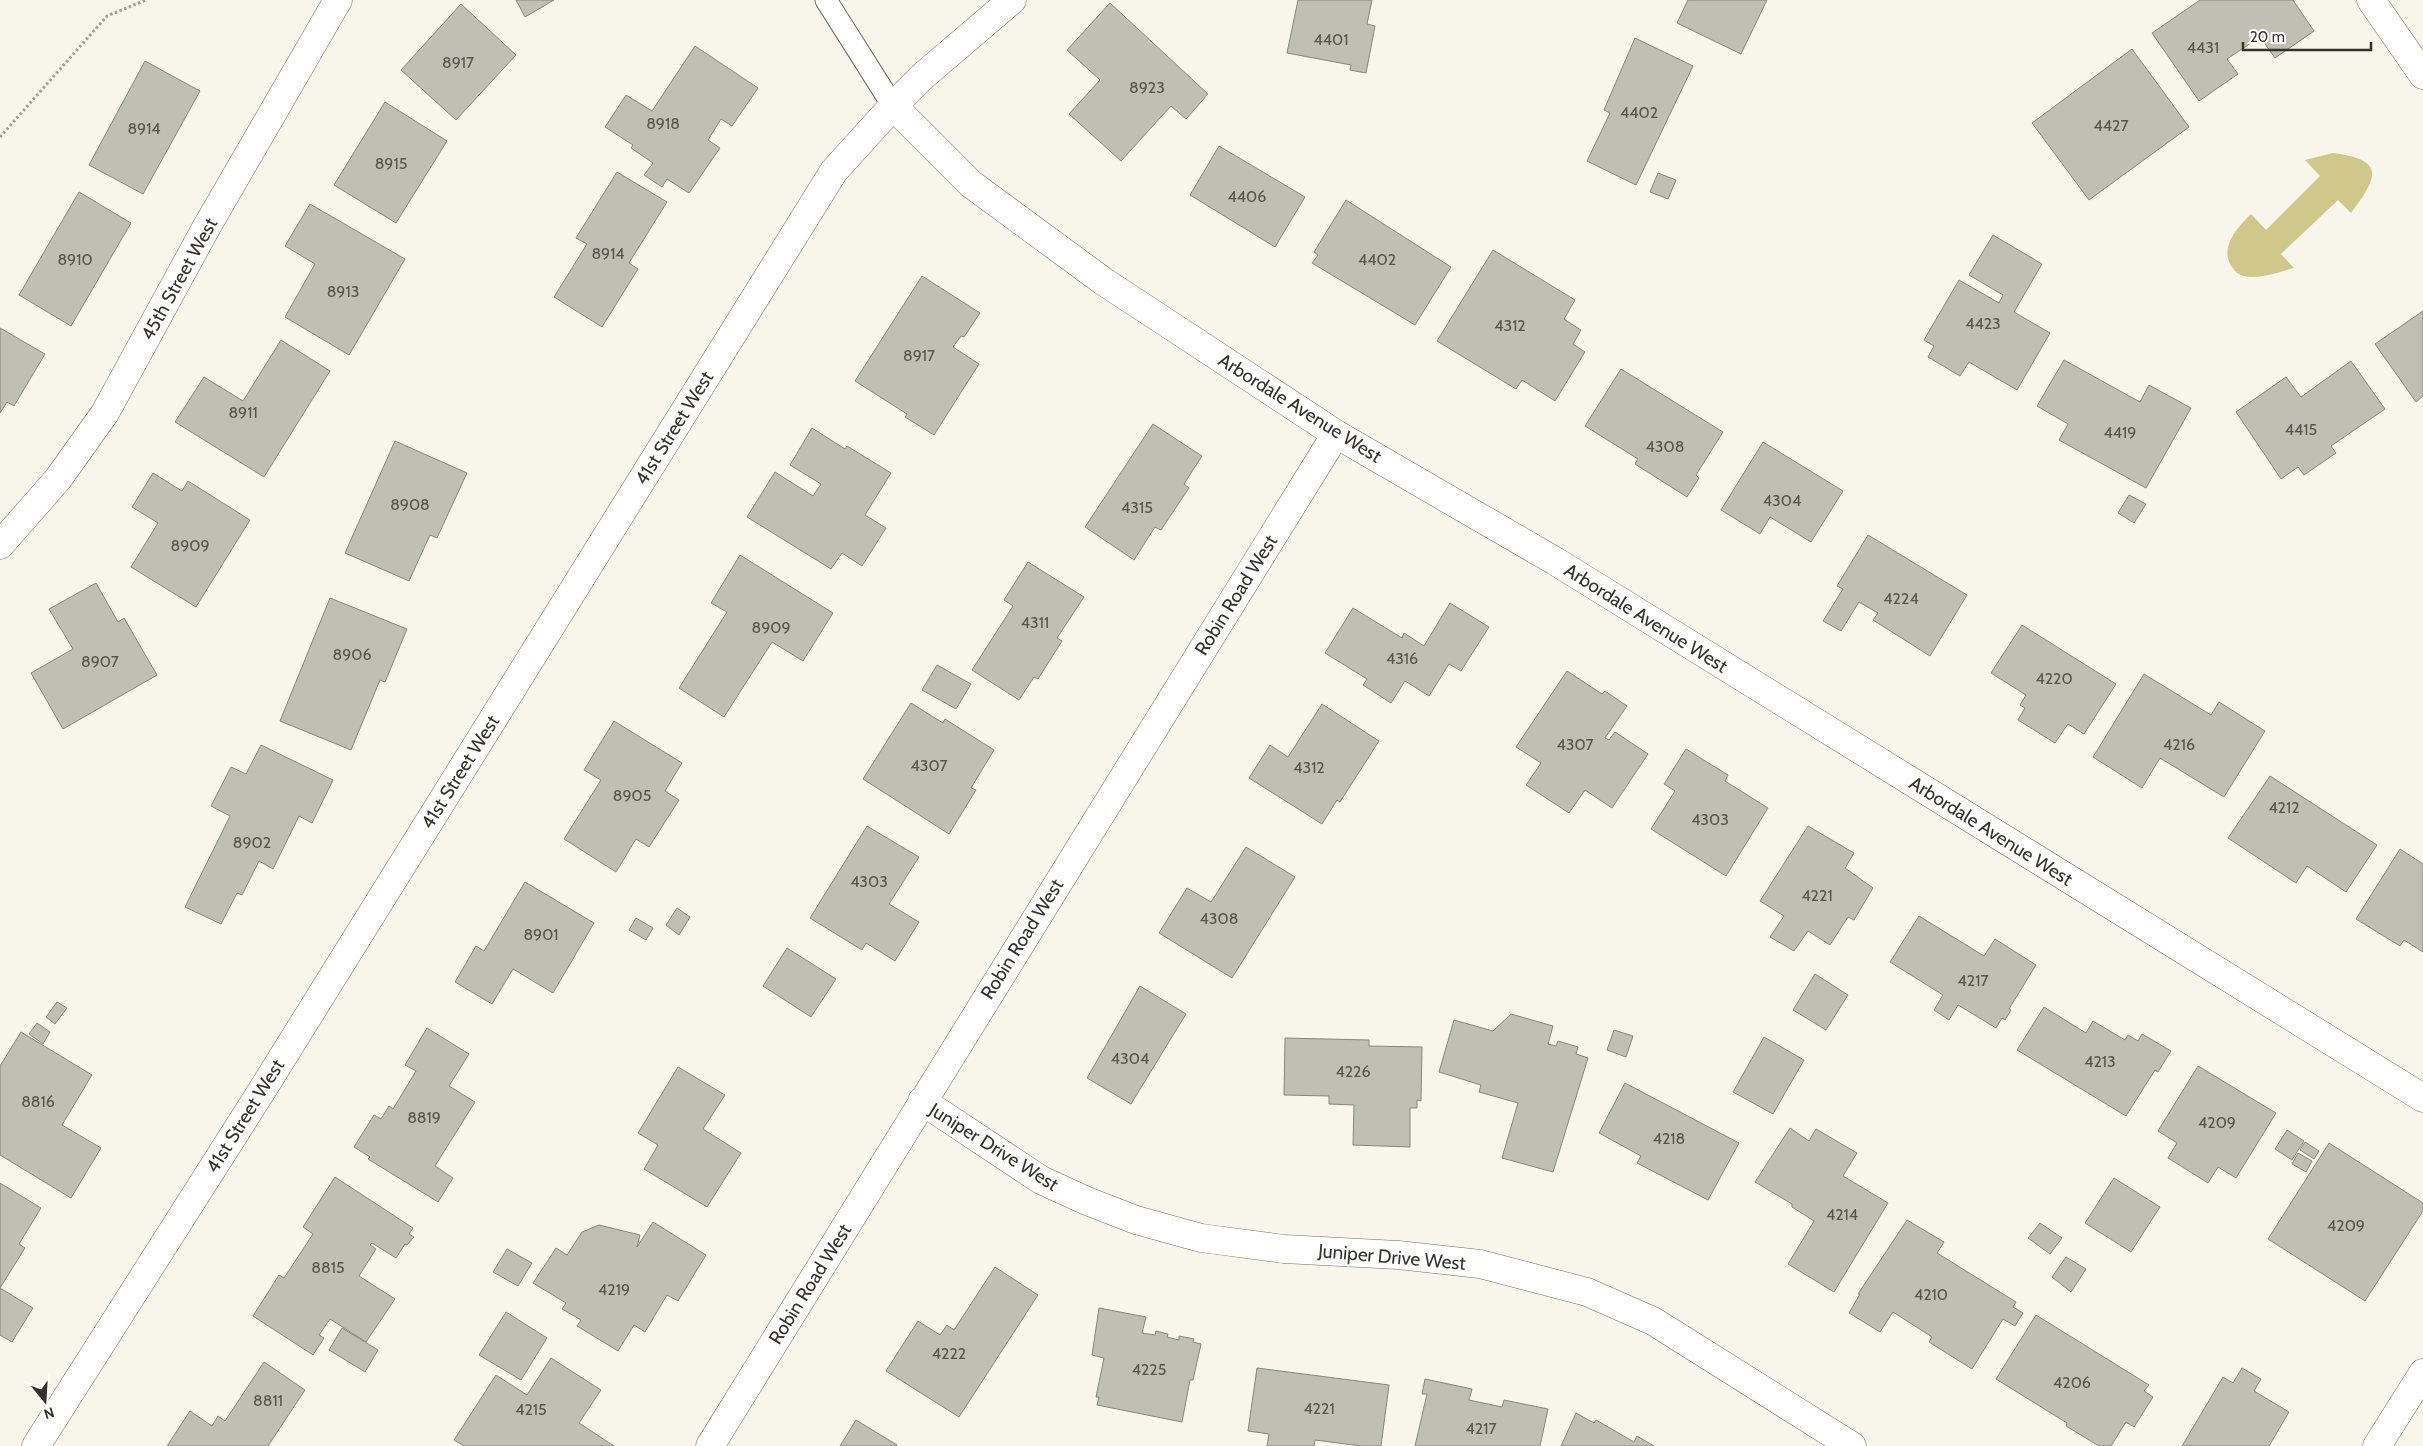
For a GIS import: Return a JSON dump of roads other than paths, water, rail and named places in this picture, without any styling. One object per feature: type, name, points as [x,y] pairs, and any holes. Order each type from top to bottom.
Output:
[{"type":"street","name":"45th Street West","points":[[0,545],[58,479],[105,413],[206,228],[338,0]]},
{"type":"street","name":"41st Street West","points":[[36,1446],[276,1067],[834,171],[923,76],[1012,0]]},
{"type":"street","points":[[2371,0],[2423,75]]},
{"type":"street","name":"Arbordale Avenue West","points":[[893,106],[971,184],[1103,281],[1336,434],[1555,562],[2423,1098]]},
{"type":"street","name":"Robin Road West","points":[[710,1446],[1336,434]]},
{"type":"street","name":"Juniper Drive West","points":[[922,1101],[1041,1180],[1087,1201],[1136,1220],[1210,1240],[1284,1249],[1398,1255],[1480,1264],[1587,1292],[1653,1321],[1852,1446]]},
{"type":"street","points":[[2377,1446],[2423,1373]]},
{"type":"lane","points":[[826,0],[893,106]]}]
